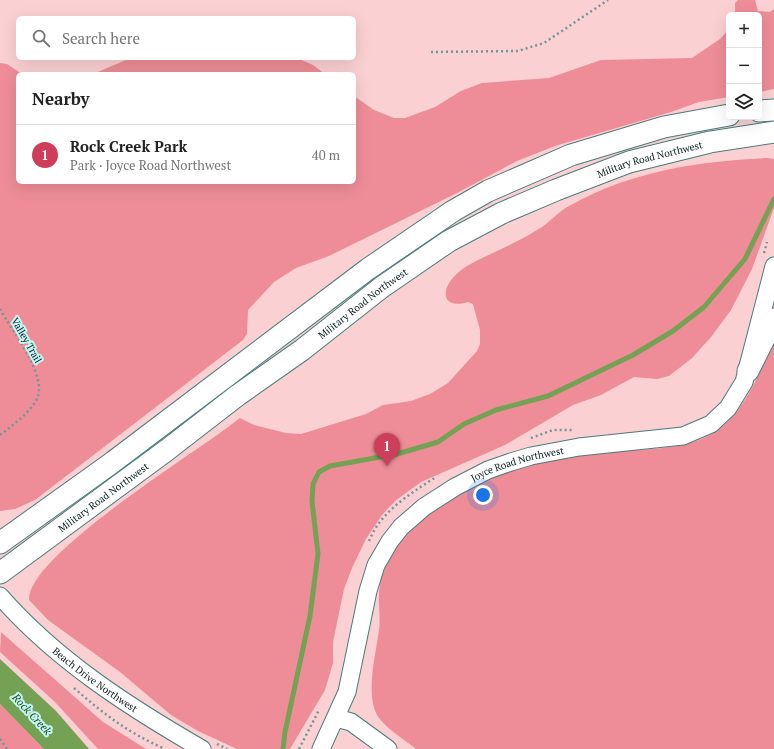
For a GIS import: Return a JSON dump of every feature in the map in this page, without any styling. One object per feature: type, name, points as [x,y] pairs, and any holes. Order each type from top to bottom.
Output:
[{"type":"main road","points":[[762,111],[774,110]]},
{"type":"main road","points":[[0,543],[113,462],[368,269],[453,211],[488,191],[571,155],[664,127],[726,116]]},
{"type":"main road","name":"Military Road Northwest","points":[[0,573],[167,450],[238,395],[302,350],[382,287],[450,241],[502,213],[556,190],[630,162],[710,142],[774,132]]},
{"type":"main road","points":[[748,371],[774,319]]},
{"type":"street","name":"Joyce Road Northwest","points":[[325,748],[351,676],[368,591],[376,565],[390,541],[414,514],[466,481],[523,458],[579,448],[668,439],[691,434],[711,424],[728,408],[739,392],[748,371],[768,261]]},
{"type":"street","name":"Beach Drive Northwest","points":[[0,596],[42,636],[105,688],[138,711],[202,749]]},
{"type":"street","points":[[336,718],[351,722],[388,749]]},
{"type":"path","points":[[431,52],[518,51],[544,43],[608,0]]},
{"type":"path","points":[[767,242],[768,261]]},
{"type":"path","name":"Valley Trail","points":[[0,309],[26,351],[38,376],[37,399],[26,414],[0,435]]},
{"type":"path","points":[[524,440],[553,430],[576,430]]},
{"type":"path","points":[[368,544],[385,516],[407,495],[439,476]]},
{"type":"path","points":[[300,749],[322,704]]},
{"type":"path","points":[[0,739],[7,749]]},
{"type":"shaded area","points":[[0,0],[774,0],[774,749],[0,749]]},
{"type":"shaded area","points":[[738,0],[755,0],[758,11],[770,12],[774,9],[774,89],[762,91],[762,12],[735,12],[735,3]]},
{"type":"shaded area","points":[[726,32],[726,98],[699,102],[671,112],[555,146],[517,161],[457,193],[329,256],[296,268],[274,282],[248,310],[247,334],[243,340],[35,500],[15,509],[0,511],[0,63],[7,64],[19,72],[16,72],[16,184],[356,184],[356,97],[374,110],[394,118],[405,118],[435,107],[461,91],[482,83],[549,78],[601,60],[692,58],[720,39]]},
{"type":"shaded area","points":[[126,60],[302,60],[313,65],[322,72],[98,72]]},
{"type":"shaded area","points":[[741,159],[774,159],[774,208],[752,269],[731,310],[711,337],[692,358],[669,376],[657,379],[634,377],[601,395],[573,405],[505,445],[421,482],[395,501],[382,515],[366,539],[344,589],[333,642],[333,663],[325,690],[290,749],[237,749],[198,731],[171,715],[120,672],[48,620],[29,600],[36,581],[56,557],[85,531],[156,477],[240,418],[254,425],[286,433],[301,434],[366,414],[383,405],[411,401],[430,394],[448,383],[477,351],[480,344],[480,330],[473,304],[468,302],[459,304],[454,303],[446,297],[447,287],[451,281],[458,272],[467,266],[529,235],[542,227],[562,210],[594,193],[618,184],[642,176],[691,165]]},
{"type":"shaded area","points":[[774,340],[774,749],[416,749],[391,730],[379,718],[372,699],[372,675],[379,630],[380,585],[387,563],[400,542],[417,524],[437,507],[459,493],[483,481],[528,465],[586,454],[673,447],[710,435],[722,427],[741,405],[756,380]]},
{"type":"shaded area","points":[[1,632],[103,722],[146,749],[98,749],[55,702],[0,652]]},
{"type":"shaded area","points":[[0,704],[44,749],[0,749]]},
{"type":"water","name":"Rock Creek","points":[[0,659],[56,711],[89,749],[44,749],[0,704]]},
{"type":"waterway","points":[[283,749],[285,732],[310,616],[318,554],[312,501],[313,484],[319,472],[330,466],[397,454],[438,442],[464,424],[496,410],[548,396],[633,355],[673,331],[704,307],[745,259],[774,199]]},
{"type":"place","name":"Rock Creek Park","points":[[387,466]]}]
